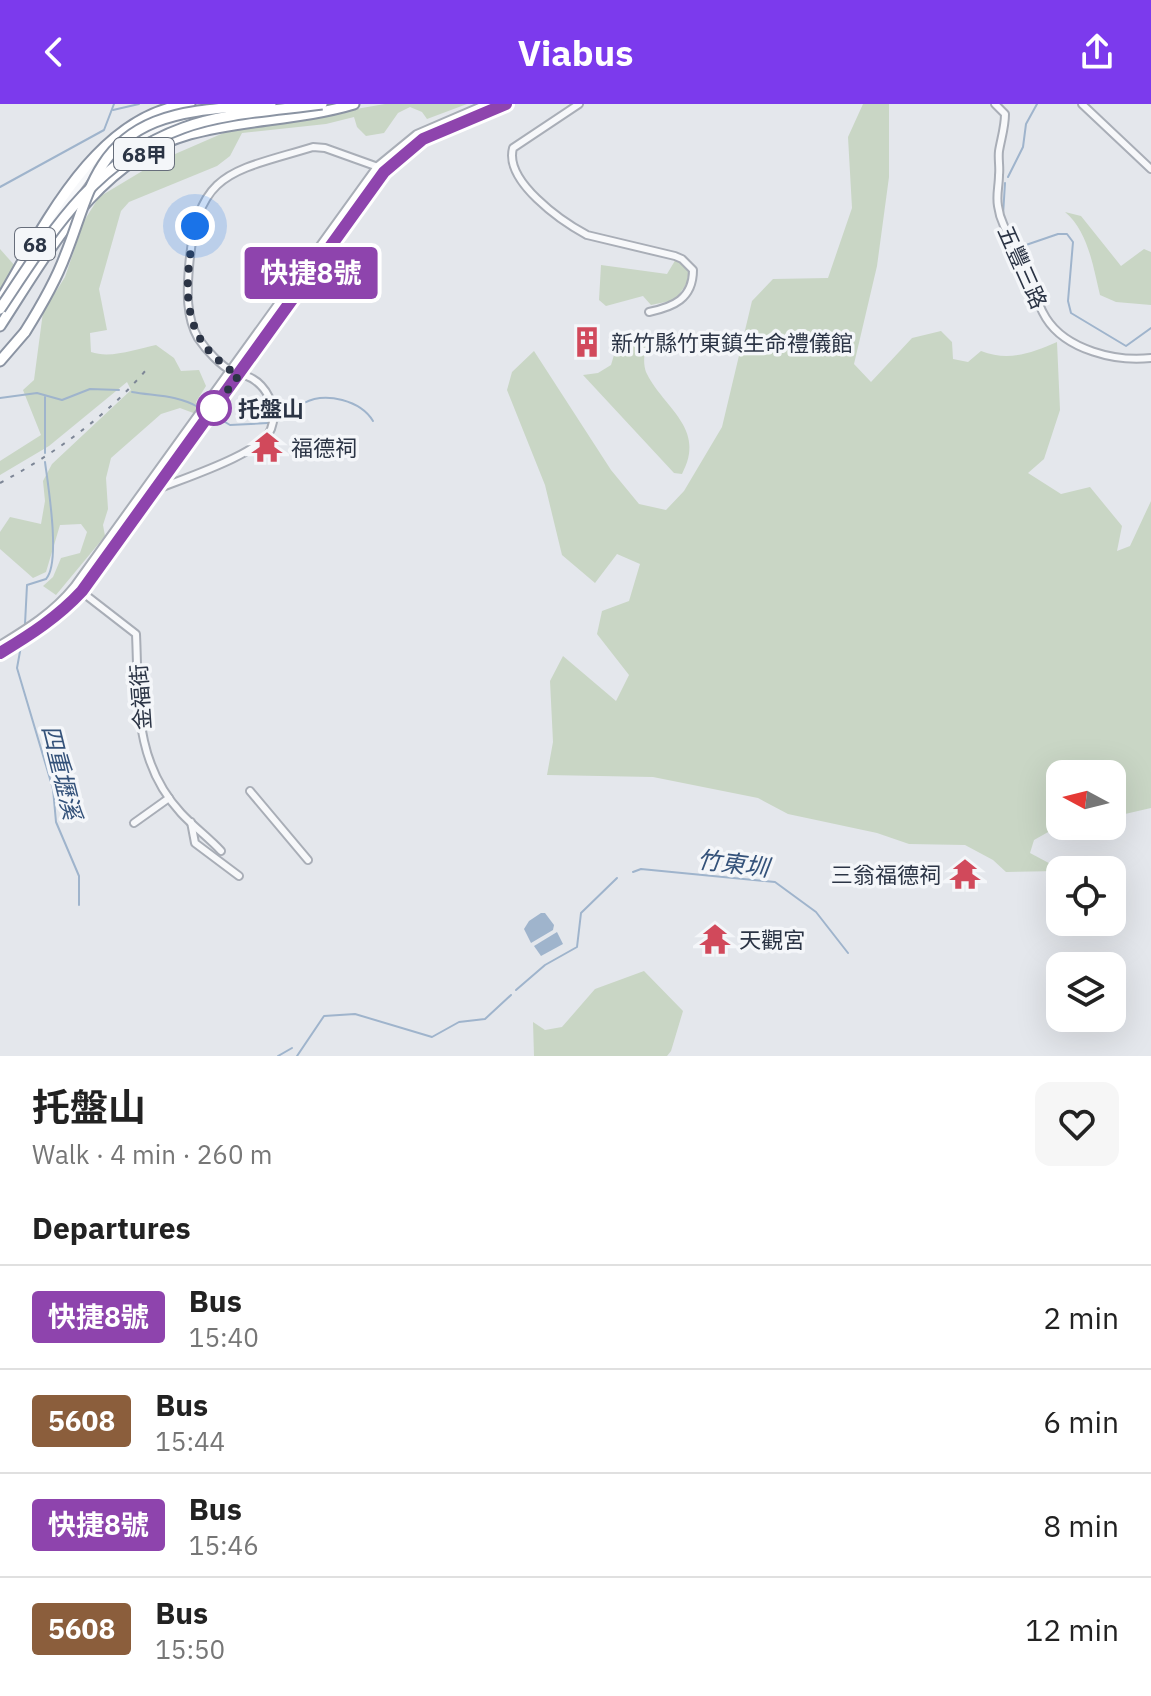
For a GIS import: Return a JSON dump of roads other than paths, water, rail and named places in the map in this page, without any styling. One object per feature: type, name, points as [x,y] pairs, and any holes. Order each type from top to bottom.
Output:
[{"type":"highway","name":"68","points":[[0,301],[58,207],[108,142],[150,113],[190,104]]},
{"type":"highway","name":"68","points":[[0,361],[25,332],[46,299],[64,259],[89,187],[114,149],[153,123],[182,114],[271,104]]},
{"type":"highway","name":"68甲","points":[[0,326],[2,312],[52,231],[115,164],[136,149],[185,127],[322,104]]},
{"type":"highway","name":"68甲","points":[[2,312],[69,222],[99,189],[142,155],[188,135],[330,111],[354,104]]},
{"type":"main road","points":[[0,646],[79,589],[154,491],[378,167],[417,135],[489,104]]},
{"type":"main road","points":[[0,653],[36,632],[66,609],[144,493],[236,374],[384,172],[423,139],[506,104]]},
{"type":"street","points":[[213,116],[262,104]]},
{"type":"street","points":[[2,312],[34,249],[111,147],[184,120],[295,104]]},
{"type":"street","points":[[579,104],[513,148],[514,172],[542,204],[587,235],[675,256],[688,264],[693,270],[693,279],[682,298],[674,307],[649,312]]},
{"type":"street","name":"五豐三路","points":[[995,104],[1005,114],[998,154],[1000,173],[997,197],[1002,226],[1022,258],[1047,320],[1056,330],[1093,350],[1125,360],[1151,358]]},
{"type":"street","points":[[1082,104],[1151,169]]},
{"type":"street","points":[[72,198],[141,138]]},
{"type":"street","points":[[144,493],[247,451],[266,439],[273,424],[270,397],[246,375],[236,374],[198,338],[189,311],[191,244],[201,204],[212,187],[237,170],[313,147],[325,148],[378,167]]},
{"type":"street","name":"金福街","points":[[79,589],[136,634],[140,730],[148,760],[169,798],[221,851]]},
{"type":"street","points":[[250,791],[308,860]]},
{"type":"street","points":[[134,823],[169,798]]},
{"type":"street","name":"金福街","points":[[191,822],[195,843],[239,876]]},
{"type":"water","points":[[541,913],[545,913],[554,925],[553,930],[531,943],[524,929]]},
{"type":"water","points":[[557,932],[563,944],[541,956],[534,946]]},
{"type":"waterway","points":[[0,187],[104,130],[114,104]]},
{"type":"waterway","points":[[113,110],[139,104]]},
{"type":"waterway","points":[[1008,177],[1023,147],[1026,124],[1037,104]]},
{"type":"waterway","points":[[1003,215],[1005,183]]},
{"type":"waterway","points":[[1010,231],[1023,246],[1058,234],[1067,234],[1073,242],[1068,301],[1071,313],[1126,346],[1151,328]]},
{"type":"waterway","points":[[0,398],[37,393],[62,400],[90,389],[119,390]]},
{"type":"waterway","points":[[132,392],[174,398],[198,407]]},
{"type":"waterway","name":"四重壢溪","points":[[45,397],[45,453]]},
{"type":"waterway","points":[[278,421],[304,403],[322,398],[352,403],[373,421]]},
{"type":"waterway","points":[[215,416],[230,425],[268,423]]},
{"type":"waterway","name":"四重壢溪","points":[[25,624],[27,585],[46,579],[53,557],[45,462]]},
{"type":"waterway","name":"四重壢溪","points":[[21,646],[17,668],[53,789],[56,822],[79,876],[79,905]]},
{"type":"waterway","name":"竹東圳","points":[[633,872],[641,869],[775,882],[816,912],[848,953]]},
{"type":"waterway","name":"竹東圳","points":[[516,990],[545,965],[577,947],[581,913],[617,878]]},
{"type":"waterway","name":"竹東圳","points":[[297,1056],[324,1016],[355,1014],[432,1037],[459,1022],[485,1019],[511,995]]},
{"type":"waterway","points":[[278,1056],[292,1048]]},
{"type":"railway","points":[[0,483],[78,433],[114,403],[146,370]]},
{"type":"place","name":"新竹縣竹東鎮生命禮儀館","points":[[587,342]]},
{"type":"place","name":"托盤山","points":[[214,408]]},
{"type":"place","name":"福德祠","points":[[267,447]]},
{"type":"place","name":"三翁福德祠","points":[[965,874]]},
{"type":"place","name":"天觀宮","points":[[715,939]]}]
